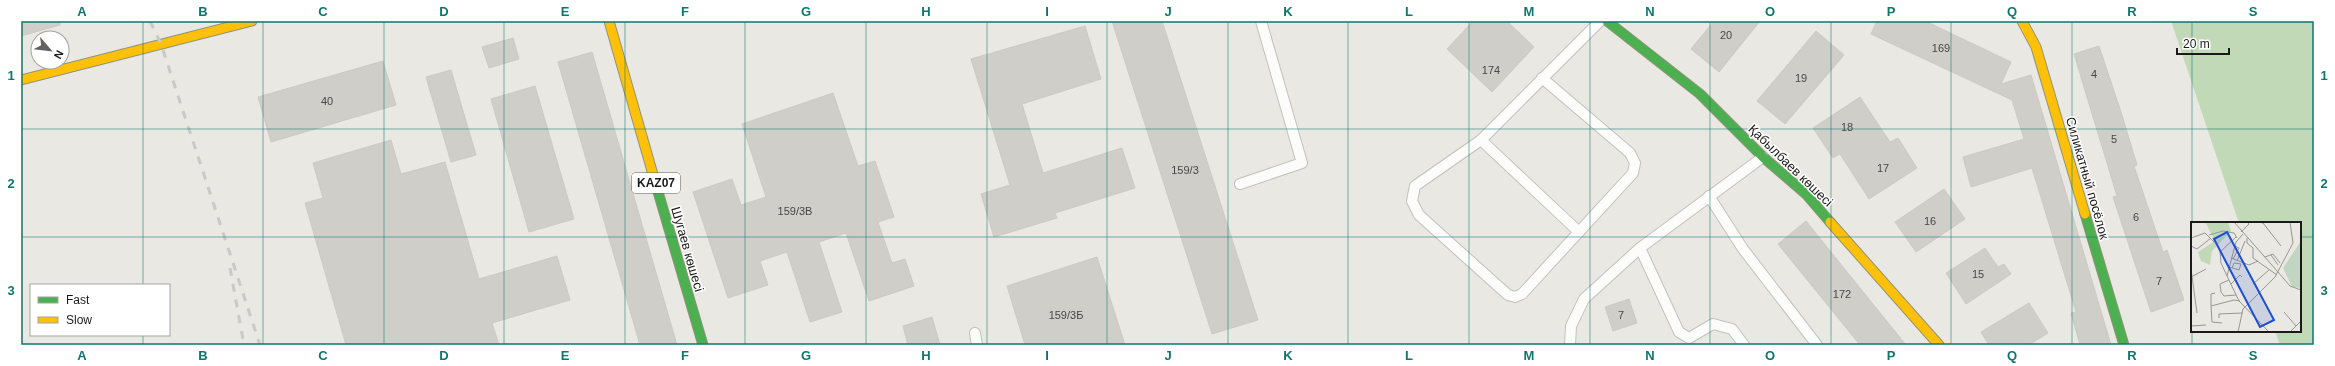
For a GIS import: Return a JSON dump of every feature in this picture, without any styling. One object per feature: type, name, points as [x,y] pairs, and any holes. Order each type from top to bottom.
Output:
[{"type":"main road","points":[[21,80],[252,21]]},
{"type":"main road","name":"Шугаев көшесі","points":[[609,21],[703,345]]},
{"type":"main road","name":"Қабылбаев көшесі","points":[[1607,21],[1700,94],[1762,157],[1806,194],[1939,345]]},
{"type":"main road","name":"Силикатный посёлок","points":[[2022,21],[2036,47],[2124,345]]},
{"type":"lane","points":[[1240,184],[1302,163],[1261,21]]},
{"type":"lane","points":[[1542,78],[1630,153],[1635,162],[1633,173],[1522,294],[1515,297],[1508,295],[1419,215],[1412,200],[1415,186],[1481,140],[1542,78],[1600,21]]},
{"type":"lane","points":[[1481,140],[1579,232]]},
{"type":"lane","points":[[1570,345],[1571,326],[1584,299],[1640,248],[1762,157]]},
{"type":"lane","points":[[1709,196],[1743,250],[1817,345]]},
{"type":"lane","points":[[1640,248],[1679,332],[1689,338],[1714,324],[1732,329],[1744,345]]},
{"type":"lane","points":[[975,333],[977,345]]},
{"type":"green space","points":[[2171,21],[2314,22],[2314,345],[2280,345],[2275,332],[2301,332],[2301,222],[2239,222]]},
{"type":"building","points":[[21,21],[60,21],[60,25],[42,30],[30,30],[30,33],[21,36]]},
{"type":"building","points":[[1112,21],[1162,21],[1258,320],[1212,334]]},
{"type":"building","points":[[1473,21],[1507,21],[1534,47],[1492,92],[1447,49]]},
{"type":"building","points":[[1714,21],[1760,21],[1719,72],[1691,49]]},
{"type":"building","points":[[1877,21],[1925,21],[2011,62],[2001,84],[2031,75],[2111,345],[2080,345],[2071,313],[2076,312],[2032,168],[1971,187],[1963,157],[2024,139],[2012,100],[1871,34]]},
{"type":"building","points":[[1085,26],[1101,79],[1022,104],[1043,173],[1122,148],[1135,188],[1055,213],[1057,218],[994,237],[981,194],[1010,185],[971,59]]},
{"type":"building","points":[[1816,31],[1844,55],[1785,124],[1757,101]]},
{"type":"building","points":[[513,38],[519,59],[489,68],[482,47]]},
{"type":"building","points":[[2099,46],[2137,165],[2134,166],[2163,252],[2167,250],[2184,300],[2151,312],[2113,197],[2117,196],[2074,54]]},
{"type":"building","points":[[592,52],[677,345],[640,345],[558,62]]},
{"type":"building","points":[[383,61],[396,105],[271,142],[258,97]]},
{"type":"building","points":[[451,70],[476,155],[451,162],[426,77]]},
{"type":"building","points":[[535,86],[574,219],[529,232],[491,99]]},
{"type":"building","points":[[833,93],[858,166],[875,161],[894,217],[878,222],[892,263],[905,259],[914,286],[869,301],[846,233],[819,242],[842,312],[810,322],[787,252],[760,261],[768,285],[728,298],[693,192],[732,179],[741,205],[766,197],[742,124]]},
{"type":"building","points":[[1860,97],[1890,142],[1898,138],[1917,168],[1869,199],[1840,154],[1833,158],[1813,128]]},
{"type":"building","points":[[391,140],[401,174],[445,162],[479,279],[557,256],[570,300],[492,323],[499,345],[346,345],[305,203],[323,198],[313,163]]},
{"type":"building","points":[[1944,189],[1965,219],[1916,252],[1895,222]]},
{"type":"building","points":[[1806,221],[1906,345],[1860,345],[1778,244]]},
{"type":"building","points":[[1985,248],[1998,267],[2004,264],[2011,274],[1966,304],[1946,273]]},
{"type":"building","points":[[1097,257],[1125,345],[1025,345],[1007,286]]},
{"type":"building","points":[[1629,299],[1637,323],[1613,331],[1605,307]]},
{"type":"building","points":[[2029,303],[2048,333],[2029,345],[1989,345],[1981,332]]},
{"type":"building","points":[[932,317],[940,345],[908,345],[903,326]]},
{"type":"railway","points":[[150,21],[161,44],[260,345]]},
{"type":"railway","points":[[230,268],[244,345]]},
{"type":"traffic: fast","points":[[1607,21],[1700,94],[1763,157],[1806,194],[1830,222]]},
{"type":"traffic: fast","points":[[656,185],[703,345]]},
{"type":"traffic: fast","points":[[2085,214],[2124,345]]},
{"type":"traffic: slow","points":[[21,80],[252,21]]},
{"type":"traffic: slow","points":[[609,21],[656,185]]},
{"type":"traffic: slow","points":[[2022,21],[2036,47],[2085,214]]},
{"type":"traffic: slow","points":[[1830,222],[1939,345]]}]
